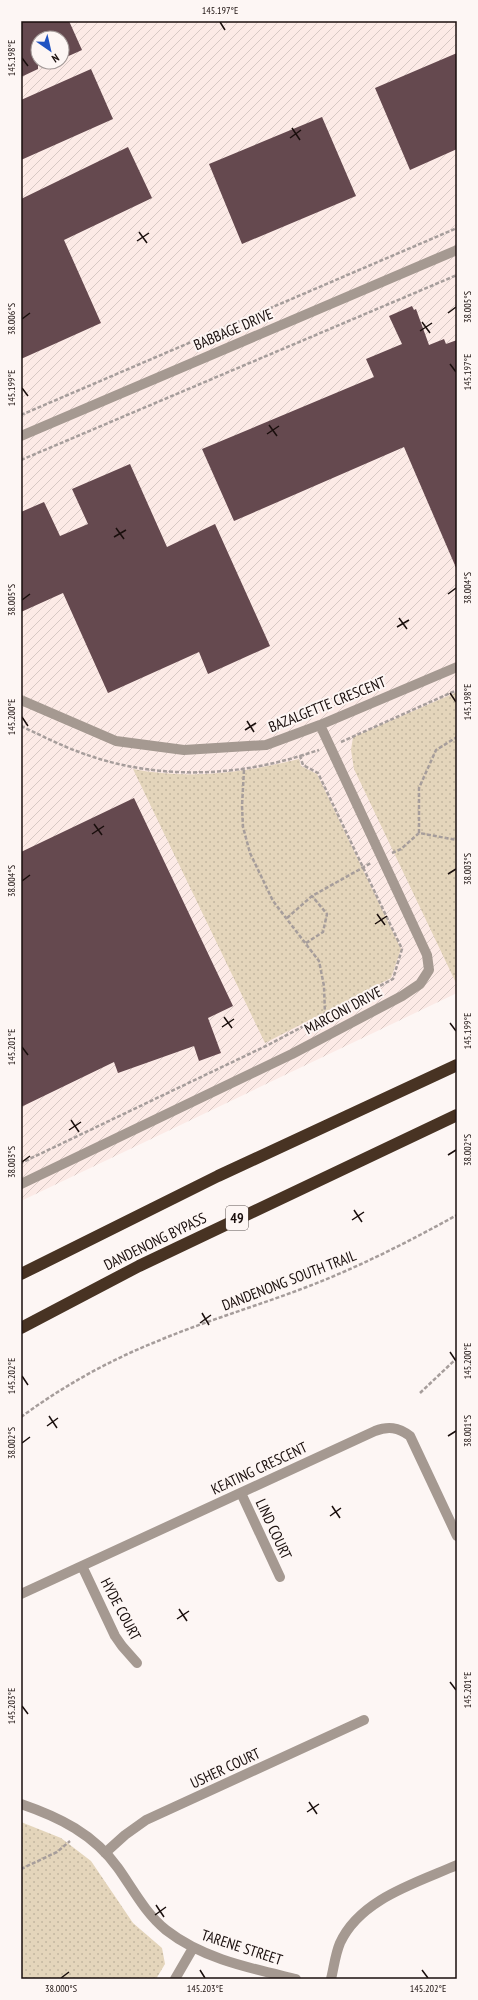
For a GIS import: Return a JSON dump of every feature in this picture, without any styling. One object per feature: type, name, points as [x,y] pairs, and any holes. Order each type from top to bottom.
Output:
[{"type":"highway","name":"DANDENONG BYPASS","points":[[21,1274],[218,1176],[457,1065]]},
{"type":"highway","name":"DANDENONG BYPASS","points":[[21,1328],[139,1266],[457,1115]]},
{"type":"street","name":"BABBAGE DRIVE","points":[[21,436],[457,250]]},
{"type":"street","name":"BAZALGETTE CRESCENT","points":[[21,700],[116,741],[184,750],[266,745],[320,725],[457,667]]},
{"type":"street","name":"MARCONI DRIVE","points":[[21,1184],[292,1054],[402,996],[420,984],[429,970],[427,955],[320,725]]},
{"type":"street","name":"KEATING CRESCENT","points":[[21,1594],[375,1431],[388,1428],[395,1428],[410,1436],[457,1536]]},
{"type":"street","name":"LIND COURT","points":[[241,1493],[280,1577]]},
{"type":"street","name":"HYDE COURT","points":[[82,1566],[115,1636],[137,1663]]},
{"type":"street","name":"USHER COURT","points":[[105,1853],[125,1835],[146,1820],[364,1720]]},
{"type":"street","name":"TARENE STREET","points":[[21,1804],[57,1818],[90,1837],[105,1853],[153,1918],[165,1929],[193,1948],[229,1962],[296,1979]]},
{"type":"street","points":[[331,1979],[340,1943],[358,1918],[383,1899],[457,1864]]},
{"type":"street","points":[[175,1979],[193,1948]]},
{"type":"path","points":[[21,415],[457,228]]},
{"type":"path","points":[[21,460],[457,274]]},
{"type":"path","points":[[21,726],[79,752],[132,766],[161,771],[198,773],[244,770],[272,765],[330,747],[457,690]]},
{"type":"path","points":[[288,918],[312,896],[362,867],[401,849],[419,833],[419,788],[436,750],[457,737]]},
{"type":"path","points":[[21,1163],[326,1015],[393,979],[402,949],[318,773],[303,765],[300,756]]},
{"type":"path","points":[[244,770],[242,806],[243,827],[250,853],[273,901],[288,918],[319,962],[322,970],[326,1015]]},
{"type":"path","points":[[419,833],[457,840]]},
{"type":"path","points":[[306,943],[323,932],[327,914],[312,896]]},
{"type":"path","name":"DANDENONG SOUTH TRAIL","points":[[21,1417],[67,1386],[106,1365],[153,1343],[306,1287],[386,1253],[457,1215]]},
{"type":"path","points":[[420,1393],[457,1358]]},
{"type":"path","points":[[21,1869],[57,1852],[70,1841]]},
{"type":"shaded area","points":[[21,21],[457,21],[457,993],[21,1201]]},
{"type":"shaded area","points":[[457,692],[457,985],[354,769],[351,750],[353,737]]},
{"type":"shaded area","points":[[299,759],[301,766],[317,774],[401,949],[391,978],[265,1043],[133,769],[175,774],[216,773],[258,768]]},
{"type":"shaded area","points":[[21,1822],[61,1838],[91,1861],[133,1923],[162,1948],[165,1964],[156,1979],[21,1979]]},
{"type":"building","points":[[21,21],[69,21],[82,50],[70,55],[70,30],[30,30],[30,70],[36,70],[21,77]]},
{"type":"building","points":[[457,53],[457,149],[410,170],[375,88]]},
{"type":"building","points":[[91,69],[113,119],[21,160],[21,100]]},
{"type":"building","points":[[322,117],[356,196],[242,244],[209,164]]},
{"type":"building","points":[[128,147],[152,198],[64,240],[101,323],[21,359],[21,199]]},
{"type":"building","points":[[412,306],[414,310],[416,309],[429,345],[444,339],[446,344],[457,340],[457,570],[404,447],[234,521],[202,449],[374,377],[366,359],[402,344],[389,316]]},
{"type":"building","points":[[130,464],[167,547],[215,524],[270,646],[208,674],[199,652],[108,693],[63,593],[21,612],[21,512],[44,502],[60,536],[88,524],[72,489]]},
{"type":"building","points":[[134,798],[233,1006],[208,1018],[221,1053],[199,1061],[194,1046],[118,1073],[114,1062],[21,1107],[21,852]]}]
